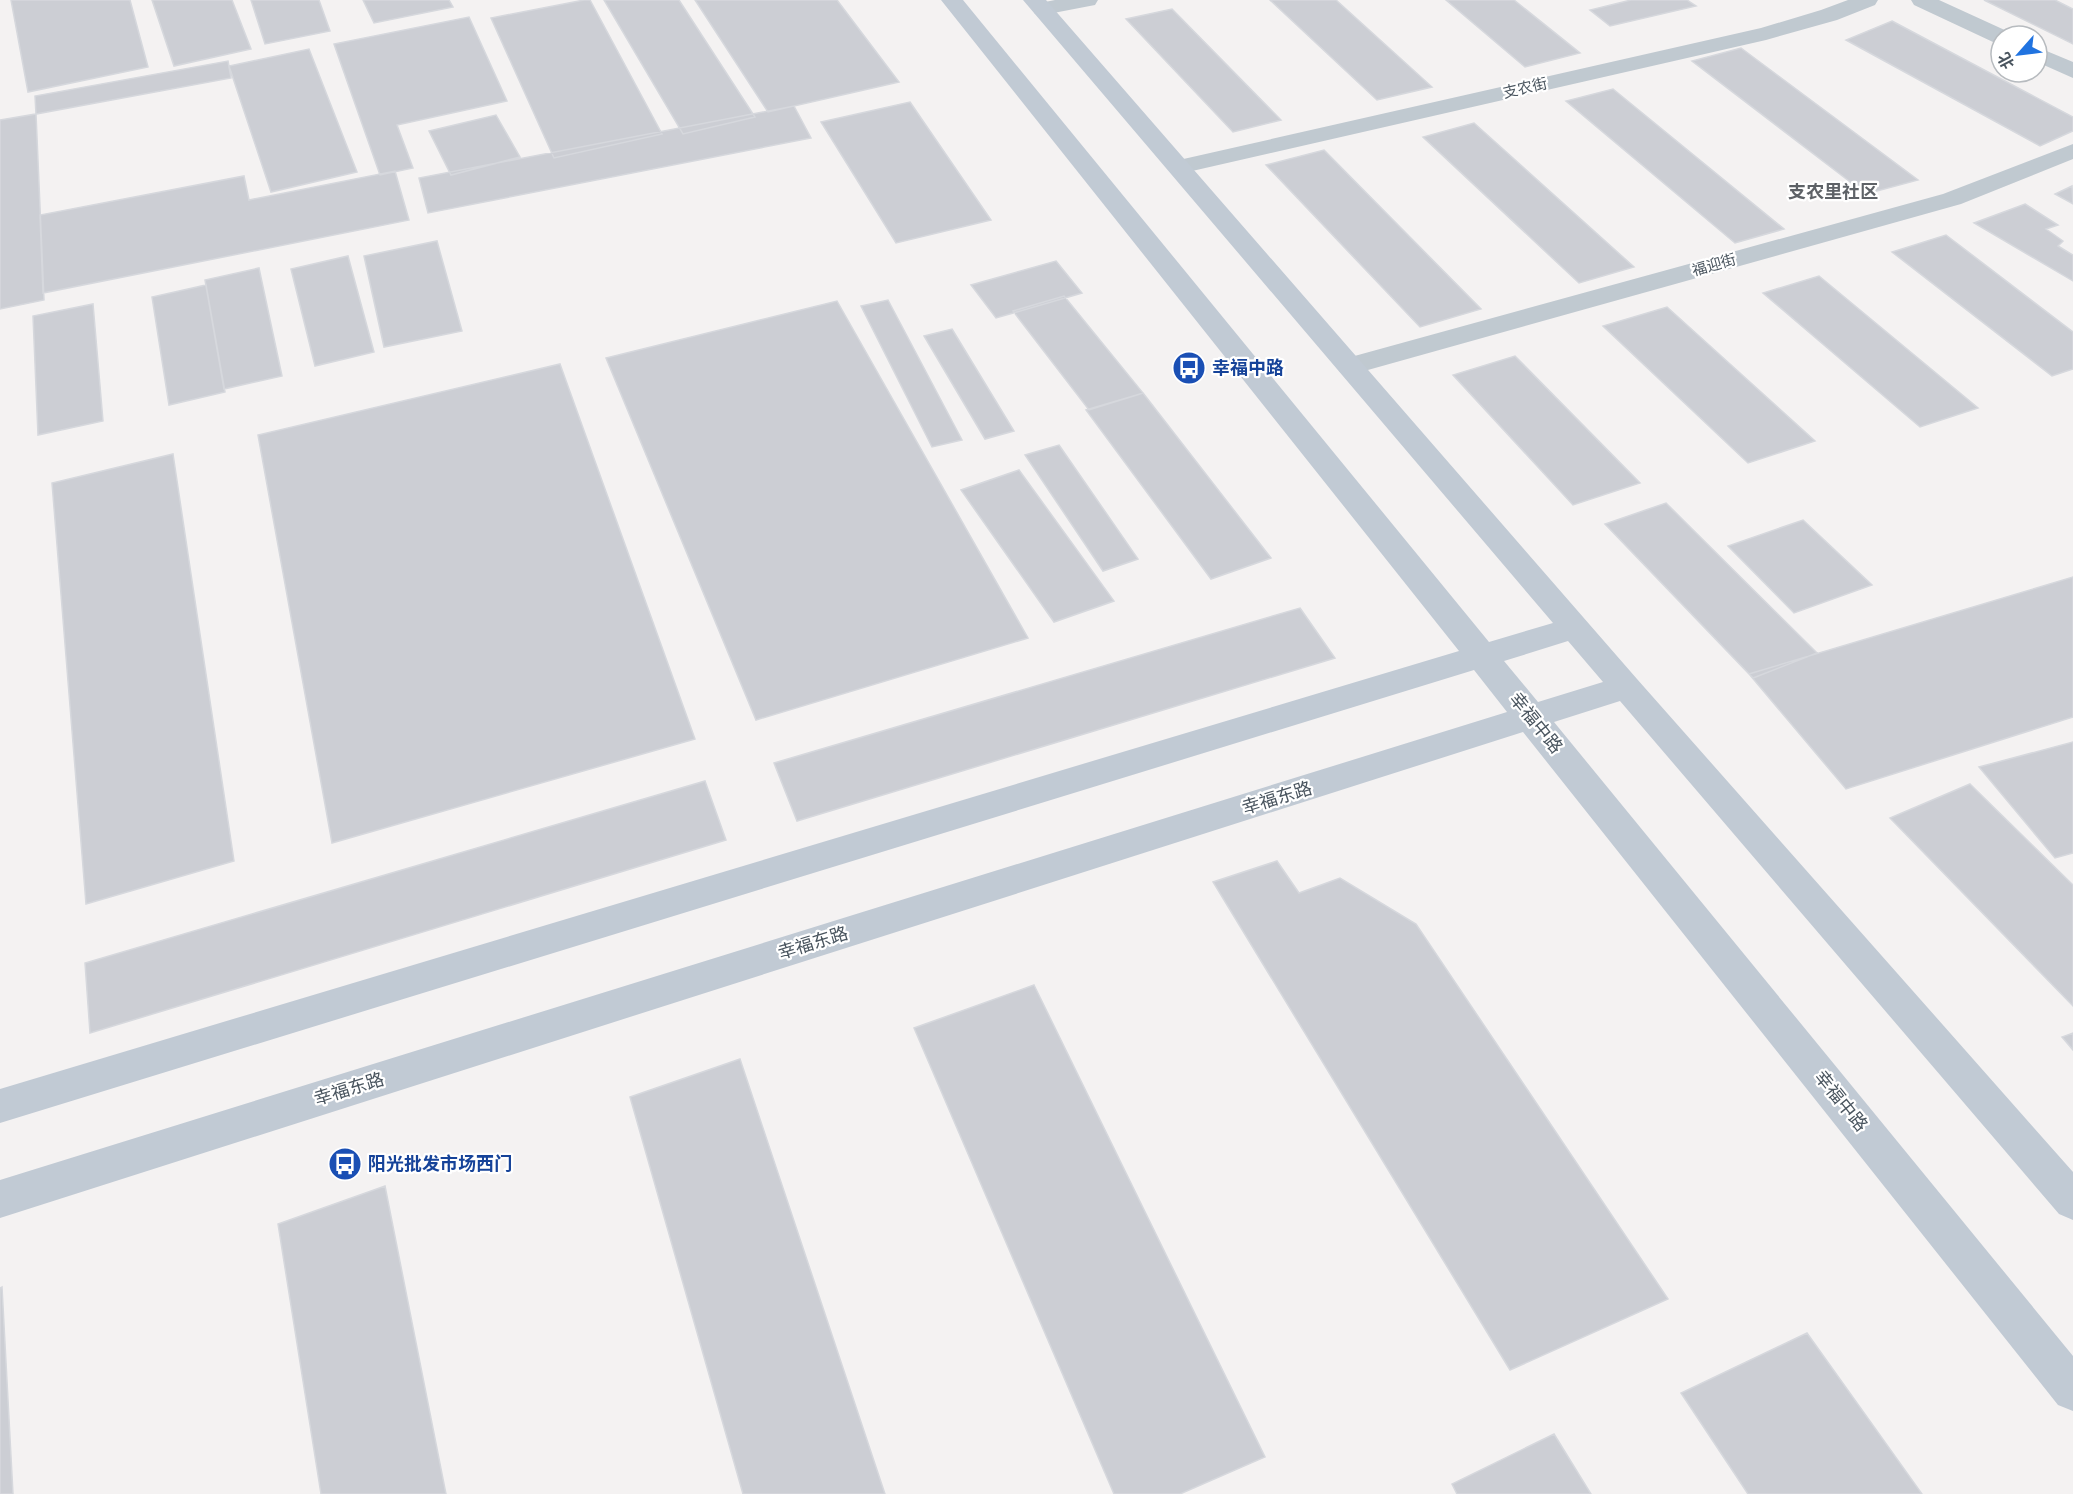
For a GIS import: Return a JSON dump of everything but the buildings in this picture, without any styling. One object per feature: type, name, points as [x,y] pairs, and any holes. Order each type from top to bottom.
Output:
[{"type":"street","name":"幸福中路","points":[[952,0],[2073,1390]]},
{"type":"street","points":[[1038,5],[1087,0]]},
{"type":"street","name":"支农街","points":[[1179,166],[1766,33],[1829,15],[1868,0]]},
{"type":"street","points":[[1922,0],[1989,31]]},
{"type":"street","points":[[1038,5],[1179,166],[1574,628],[2073,1201]]},
{"type":"street","points":[[2049,60],[2073,71]]},
{"type":"street","name":"福迎街","points":[[1350,366],[1952,199],[2073,151]]},
{"type":"street","points":[[0,1106],[1574,628]]},
{"type":"street","name":"幸福东路","points":[[0,1199],[1626,687]]},
{"type":"place","name":"幸福中路","points":[[1189,368]]},
{"type":"place","name":"阳光批发市场西门","points":[[345,1164]]},
{"type":"district","name":"支农里社区","points":[[1833,192]]}]
